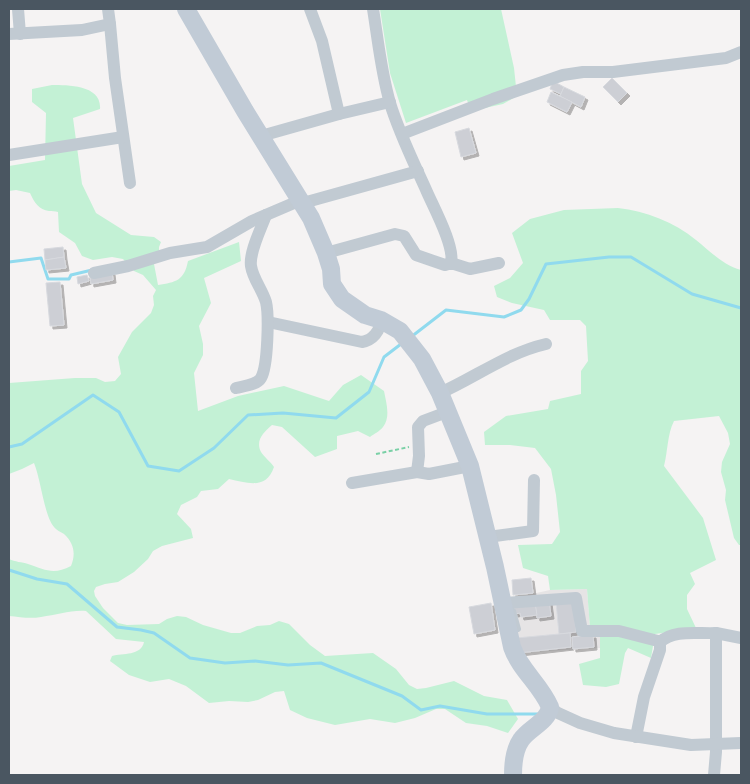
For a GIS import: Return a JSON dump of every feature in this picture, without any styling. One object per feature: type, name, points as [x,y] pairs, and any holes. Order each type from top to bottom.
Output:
[{"type":"street","points":[[18,9],[14,34],[82,30],[110,24]]},
{"type":"street","points":[[108,9],[115,78],[130,183]]},
{"type":"street","points":[[186,9],[302,201],[326,254],[331,268],[332,284],[342,299],[365,314],[381,320],[400,332],[422,358],[440,393],[470,466],[514,654],[544,693],[549,711]]},
{"type":"street","points":[[310,9],[322,41],[339,114]]},
{"type":"street","points":[[373,9],[390,102],[443,227],[451,256],[451,263]]},
{"type":"street","points":[[402,134],[493,99],[563,75],[583,72],[613,72],[716,59],[741,52]]},
{"type":"street","points":[[261,136],[390,102]]},
{"type":"street","points":[[9,155],[123,137]]},
{"type":"street","points":[[94,273],[128,266],[170,253],[207,247],[252,220],[302,201],[418,171]]},
{"type":"street","points":[[236,388],[255,383],[261,378],[264,366],[268,322],[265,300],[252,274],[251,264],[252,254],[266,215]]},
{"type":"street","points":[[326,254],[395,234],[404,236],[419,257],[445,265],[451,263],[470,269],[499,263]]},
{"type":"street","points":[[268,322],[362,342],[369,341],[374,337],[381,324],[381,320]]},
{"type":"street","points":[[440,393],[514,354],[546,344]]},
{"type":"street","points":[[417,472],[418,427],[423,421],[448,412]]},
{"type":"street","points":[[352,483],[417,472],[429,474],[470,466]]},
{"type":"street","points":[[488,537],[533,532],[534,480]]},
{"type":"street","points":[[504,606],[576,598],[582,631],[619,631],[660,642]]},
{"type":"street","points":[[714,775],[716,633]]},
{"type":"street","points":[[636,737],[644,697],[660,650],[660,642],[668,635],[676,634],[716,633],[741,638]]},
{"type":"street","points":[[549,711],[596,728],[636,737],[691,745],[741,743]]},
{"type":"street","points":[[513,775],[514,760],[520,741],[549,711]]},
{"type":"lane","points":[[504,606],[512,609],[518,629]]},
{"type":"path","points":[[376,454],[418,445]]},
{"type":"shaded area","points":[[587,589],[590,628],[600,632],[600,648],[516,653],[507,598],[550,590]]},
{"type":"green space","points":[[380,9],[501,9],[514,68],[517,96],[503,104],[471,111],[467,100],[406,123],[390,73]]},
{"type":"green space","points":[[52,85],[75,86],[96,95],[100,109],[73,118],[82,184],[96,213],[131,235],[154,237],[161,242],[159,260],[154,264],[158,285],[170,283],[181,277],[188,261],[239,242],[241,261],[204,278],[211,303],[199,326],[203,344],[203,355],[194,373],[198,411],[238,396],[284,386],[329,401],[343,385],[361,375],[384,391],[387,409],[387,419],[383,427],[370,437],[358,431],[337,436],[337,449],[315,457],[282,427],[272,425],[263,433],[259,444],[261,452],[274,467],[271,474],[261,482],[256,483],[229,479],[218,489],[201,491],[197,497],[181,505],[177,514],[191,529],[193,538],[162,546],[153,551],[148,559],[134,572],[118,582],[96,587],[94,591],[95,596],[103,608],[118,623],[127,625],[159,624],[177,616],[186,617],[203,625],[231,633],[240,633],[257,626],[270,625],[279,621],[289,624],[310,645],[325,656],[373,653],[396,669],[409,685],[417,689],[454,681],[484,696],[507,700],[518,719],[508,733],[487,726],[466,723],[445,709],[436,709],[415,718],[395,723],[370,719],[335,725],[307,718],[290,710],[284,691],[275,692],[258,700],[248,702],[209,703],[186,686],[169,679],[150,682],[129,675],[110,661],[112,656],[139,650],[144,642],[116,639],[86,611],[37,618],[9,616],[9,559],[54,571],[71,566],[74,553],[67,537],[55,528],[51,522],[34,463],[9,474],[9,383],[75,378],[96,378],[105,382],[115,381],[121,374],[118,357],[132,332],[151,313],[154,305],[153,296],[156,290],[143,275],[134,271],[123,259],[112,257],[93,260],[82,256],[75,243],[59,232],[58,212],[45,210],[40,207],[30,193],[16,190],[9,191],[9,166],[45,160],[46,113],[32,102],[32,89]]},
{"type":"green space","points":[[618,208],[639,212],[669,223],[723,261],[741,270],[741,545],[734,538],[725,500],[726,490],[721,472],[722,462],[730,444],[728,433],[719,416],[674,421],[670,432],[664,466],[703,518],[716,560],[690,573],[695,584],[687,595],[687,609],[696,628],[655,634],[651,658],[628,648],[625,653],[619,684],[606,687],[583,685],[579,664],[600,658],[600,632],[590,628],[587,589],[550,590],[548,576],[523,568],[518,545],[552,544],[560,532],[551,469],[535,448],[485,445],[484,432],[506,416],[548,409],[550,401],[581,394],[581,371],[588,361],[586,326],[580,320],[550,320],[544,310],[512,303],[497,297],[494,286],[510,278],[523,263],[512,233],[530,219],[564,210]]},
{"type":"building","points":[[612,78],[627,93],[618,102],[603,87]]},
{"type":"building","points":[[553,81],[564,87],[561,94],[550,89]]},
{"type":"building","points":[[564,87],[585,97],[581,107],[560,96]]},
{"type":"building","points":[[551,92],[572,102],[567,112],[547,102]]},
{"type":"building","points":[[469,128],[476,153],[461,157],[455,132]]},
{"type":"building","points":[[63,247],[64,257],[45,260],[44,249]]},
{"type":"building","points":[[64,257],[66,268],[46,270],[45,260]]},
{"type":"building","points":[[112,272],[113,280],[91,284],[90,276]]},
{"type":"building","points":[[87,275],[89,281],[78,284],[77,277]]},
{"type":"building","points":[[60,282],[64,325],[50,326],[46,283]]},
{"type":"building","points":[[531,578],[533,593],[513,595],[512,580]]},
{"type":"building","points":[[549,601],[551,616],[537,618],[535,603]]},
{"type":"building","points":[[573,601],[576,632],[559,634],[556,602]]},
{"type":"building","points":[[491,603],[495,630],[474,634],[469,607]]},
{"type":"building","points":[[535,603],[537,615],[521,617],[520,613],[515,614],[514,604]]},
{"type":"building","points":[[570,633],[571,647],[518,653],[516,638]]},
{"type":"building","points":[[593,635],[594,647],[573,649],[572,637]]},
{"type":"waterway","points":[[411,337],[446,310],[504,317],[521,310],[529,299],[546,264],[609,257],[631,257],[692,294],[741,308]]},
{"type":"waterway","points":[[9,262],[41,258],[48,279],[69,279],[71,275],[92,270]]},
{"type":"waterway","points":[[9,447],[22,444],[93,395],[119,412],[148,466],[179,471],[214,448],[248,415],[283,413],[336,418],[369,392],[384,357],[401,344]]},
{"type":"waterway","points":[[9,570],[37,579],[67,584],[117,627],[154,633],[190,658],[225,663],[255,661],[288,665],[321,663],[402,696],[421,710],[440,706],[487,714],[540,714]]}]
